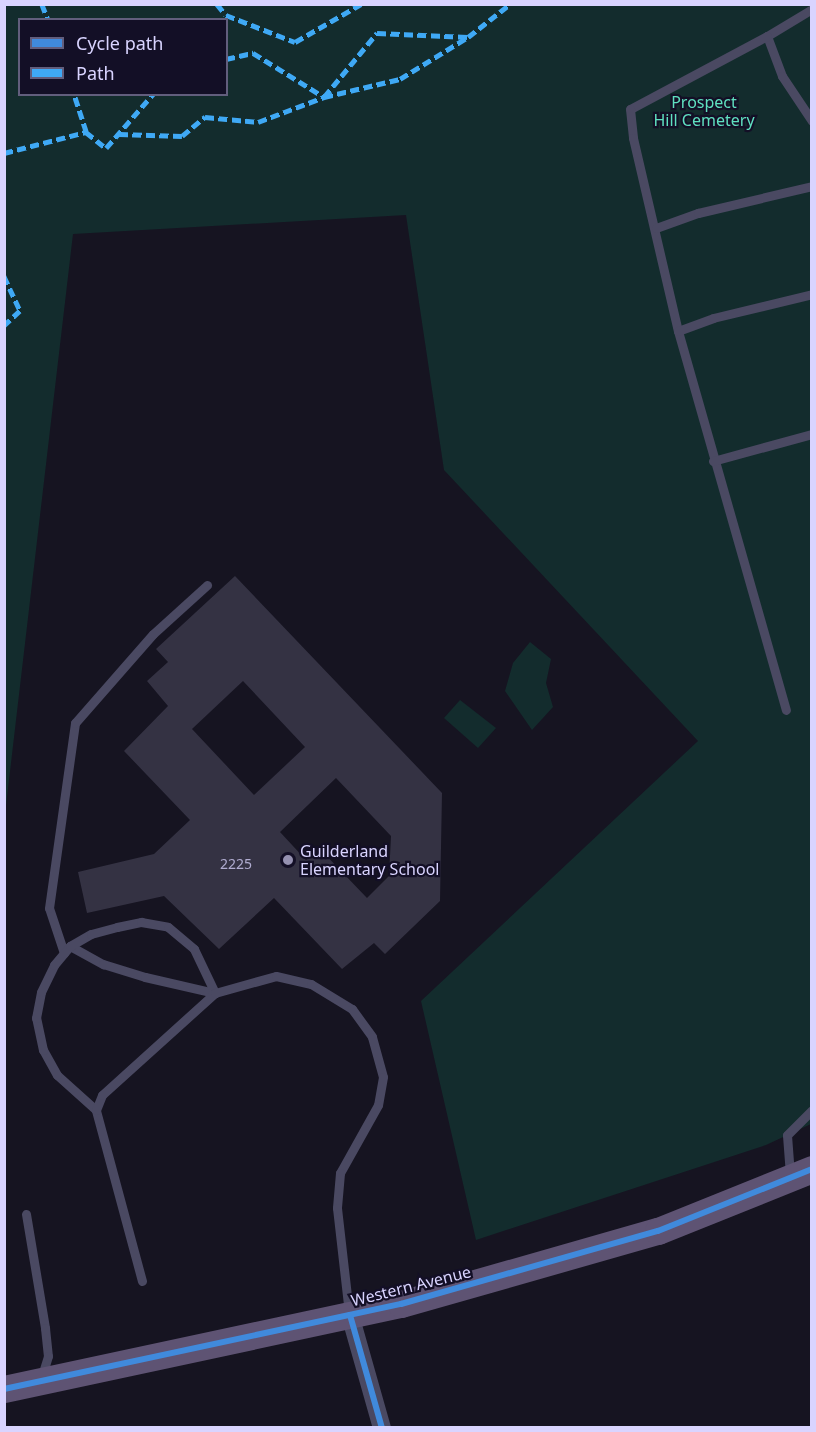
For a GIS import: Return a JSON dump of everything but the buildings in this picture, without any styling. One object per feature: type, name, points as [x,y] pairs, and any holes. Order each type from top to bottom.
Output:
[{"type":"main road","name":"Western Avenue","points":[[4,1389],[400,1304],[658,1231],[801,1174]]},
{"type":"street","points":[[350,1315],[382,1428]]},
{"type":"lane","points":[[786,710],[678,331],[656,228],[633,138],[630,109],[767,36],[812,9]]},
{"type":"lane","points":[[767,36],[782,76],[812,121]]},
{"type":"lane","points":[[656,228],[698,213],[812,186]]},
{"type":"lane","points":[[678,331],[713,318],[812,294]]},
{"type":"lane","points":[[713,460],[812,434]]},
{"type":"lane","points":[[207,585],[153,634],[75,723],[49,908],[67,950],[134,974],[215,993]]},
{"type":"lane","points":[[142,1281],[96,1110],[57,1075],[43,1050],[36,1018],[41,992],[67,950],[92,934],[141,922],[168,927],[194,949],[215,993]]},
{"type":"lane","points":[[96,1110],[102,1095],[215,993],[276,976],[311,984],[352,1008],[372,1036],[383,1077],[378,1105],[340,1173],[337,1209],[350,1315]]},
{"type":"lane","points":[[801,1174],[787,1135],[812,1110]]},
{"type":"lane","points":[[26,1215],[48,1356],[39,1381]]},
{"type":"green space","name":"Prospect Hill Cemetery","points":[[4,5],[811,5],[811,1124],[766,1145],[476,1240],[421,1001],[698,741],[444,470],[406,215],[73,234],[5,814]]},
{"type":"green space","points":[[530,642],[551,659],[546,683],[553,707],[532,730],[505,691],[513,663]]},
{"type":"green space","points":[[460,700],[496,728],[478,748],[444,718]]},
{"type":"marked path","points":[[42,4],[47,18]]},
{"type":"marked path","points":[[217,4],[226,15],[295,42],[361,4]]},
{"type":"marked path","points":[[228,59],[253,53],[324,97],[377,33],[468,37],[510,4]]},
{"type":"marked path","points":[[119,134],[182,136],[205,117],[258,122],[324,97],[400,79],[468,37]]},
{"type":"marked path","points":[[4,153],[86,132],[75,96]]},
{"type":"marked path","points":[[86,132],[106,148],[151,96]]},
{"type":"marked path","points":[[4,276],[20,311],[4,326]]},
{"type":"cycle path","points":[[4,1389],[401,1304],[658,1231],[812,1169]]},
{"type":"cycle path","points":[[350,1315],[382,1428]]},
{"type":"place","name":"Guilderland Elementary School","points":[[288,860]]}]
